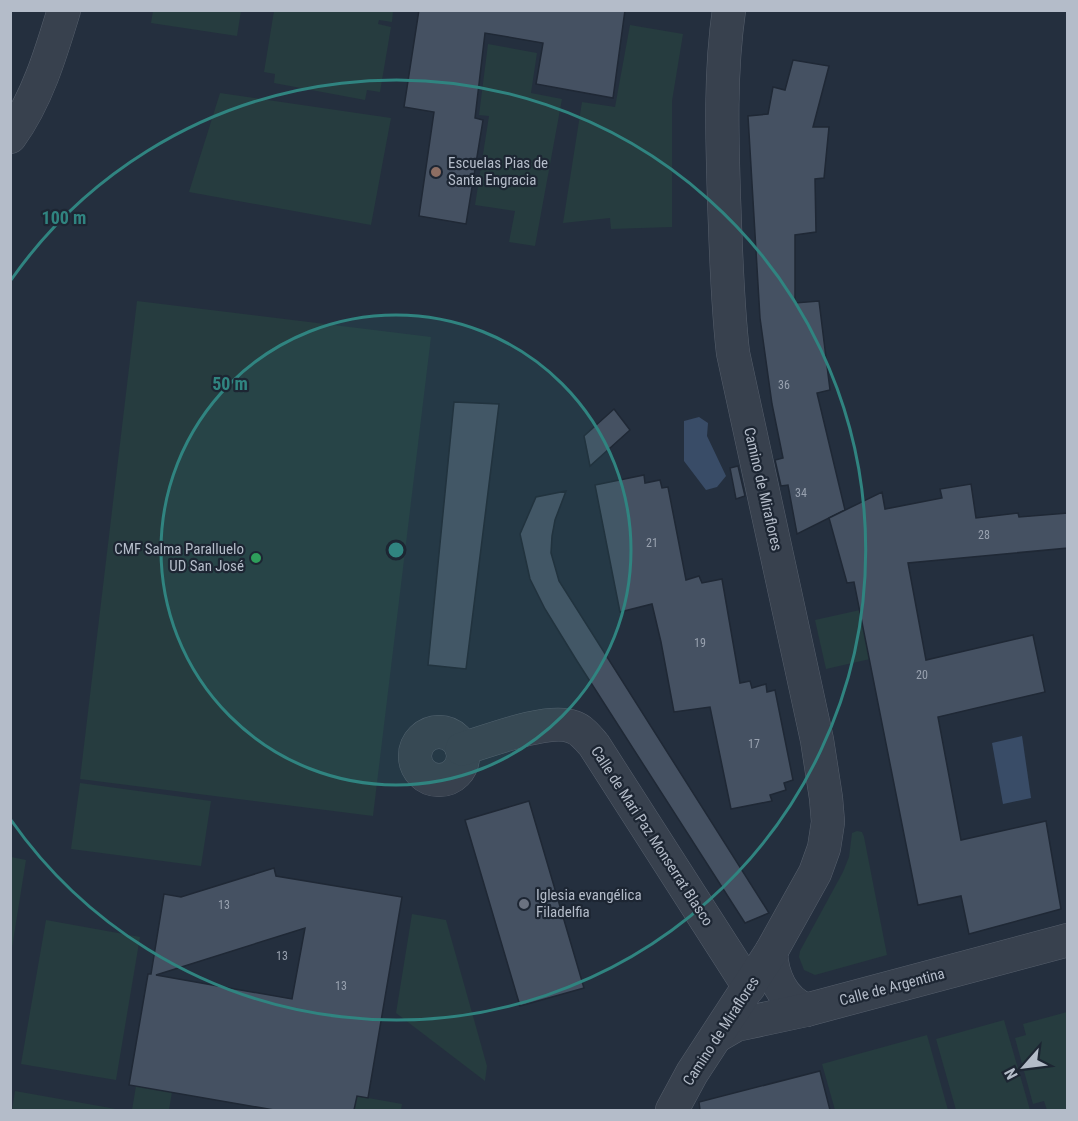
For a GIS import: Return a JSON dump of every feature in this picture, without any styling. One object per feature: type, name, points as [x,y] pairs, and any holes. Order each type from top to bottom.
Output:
[{"type":"street","points":[[10,137],[36,90],[64,10]]},
{"type":"street","name":"Camino de Miraflores","points":[[672,1110],[692,1073],[771,952],[815,873],[824,848],[828,822],[816,740],[733,353],[728,295],[723,149],[724,55],[729,10]]},
{"type":"street","name":"Calle de Mari Paz Monserrat Blasco","points":[[462,749],[549,724],[573,727],[587,736],[749,987]]},
{"type":"street","name":"Calle de Argentina","points":[[717,1036],[736,1025],[806,1010],[1068,940]]},
{"type":"street","name":"Camino de Miraflores","points":[[771,952],[773,972],[782,990],[793,1004],[806,1010]]},
{"type":"green space","points":[[153,10],[241,11],[237,36],[151,23]]},
{"type":"green space","points":[[274,11],[393,11],[392,22],[379,20],[378,24],[391,27],[380,92],[367,90],[365,100],[274,83],[275,74],[264,72]]},
{"type":"green space","points":[[630,25],[683,34],[672,101],[672,227],[611,229],[610,218],[563,223],[582,102],[615,107]]},
{"type":"green space","points":[[488,44],[537,53],[531,93],[562,99],[535,246],[509,242],[515,211],[475,205],[489,116],[479,115]]},
{"type":"green space","points":[[220,93],[391,118],[371,225],[189,192]]},
{"type":"green space","name":"CMF Salma Paralluelo UD San José","points":[[137,301],[431,337],[373,816],[80,779]]},
{"type":"green space","points":[[860,610],[870,659],[826,669],[815,620]]},
{"type":"green space","points":[[80,783],[211,801],[201,866],[71,849]]},
{"type":"green space","points":[[862,832],[864,837],[887,955],[815,975],[804,970],[799,957],[800,951],[843,872],[849,857],[852,833]]},
{"type":"green space","points":[[10,857],[26,860],[11,954]]},
{"type":"green space","points":[[412,914],[446,920],[487,1066],[485,1081],[396,1013]]},
{"type":"green space","points":[[46,920],[140,937],[116,1080],[21,1064]]},
{"type":"green space","points":[[1067,1012],[1067,1110],[1047,1110],[1044,1101],[1033,1104],[1015,1038],[1026,1035],[1023,1024]]},
{"type":"green space","points":[[1004,1020],[1030,1110],[956,1110],[936,1039]]},
{"type":"green space","points":[[927,1035],[948,1110],[835,1110],[822,1064]]},
{"type":"green space","points":[[136,1086],[172,1092],[169,1110],[132,1110]]},
{"type":"green space","points":[[15,1091],[116,1109],[116,1110],[12,1110]]},
{"type":"green space","points":[[357,1096],[402,1104],[401,1110],[354,1110]]},
{"type":"water","points":[[699,417],[708,423],[707,436],[726,476],[717,487],[706,490],[684,461],[684,421]]},
{"type":"water","points":[[1022,736],[1031,798],[1003,804],[992,743]]},
{"type":"building","points":[[419,10],[625,10],[613,98],[536,84],[543,43],[485,33],[475,118],[483,120],[466,224],[419,216],[434,112],[404,107]]},
{"type":"building","points":[[793,60],[829,66],[813,127],[829,127],[824,178],[815,179],[816,232],[795,235],[795,303],[819,301],[830,390],[817,393],[845,510],[797,534],[788,485],[781,486],[775,460],[783,458],[772,404],[760,318],[748,116],[768,114],[773,87],[785,90]]},
{"type":"building","points":[[454,402],[499,404],[466,669],[428,665]]},
{"type":"building","points":[[614,409],[630,430],[590,466],[584,436]]},
{"type":"building","points":[[738,466],[745,496],[736,499],[730,468]]},
{"type":"building","points":[[644,475],[645,483],[660,480],[662,488],[668,487],[686,580],[699,576],[702,583],[722,579],[740,683],[750,681],[752,688],[766,684],[767,692],[775,690],[793,780],[784,783],[786,790],[770,795],[772,801],[731,809],[710,707],[674,712],[652,604],[620,612],[595,485]]},
{"type":"building","points":[[971,484],[976,518],[1018,513],[1019,517],[1068,513],[1068,548],[908,563],[926,660],[1033,635],[1045,692],[938,717],[961,840],[1046,821],[1061,909],[969,934],[961,896],[918,905],[854,582],[847,583],[829,518],[882,492],[885,509],[942,498],[940,489]]},
{"type":"building","points":[[566,491],[555,520],[552,536],[551,553],[559,581],[769,913],[745,923],[577,661],[545,609],[530,579],[520,534],[536,497]]},
{"type":"building","name":"Iglesia evangélica Filadelfia","points":[[529,801],[584,988],[520,1006],[465,820]]},
{"type":"building","points":[[274,868],[276,876],[402,897],[368,1098],[357,1096],[354,1110],[274,1110],[129,1085],[164,894],[181,897]],"holes":[[[305,928],[292,999],[156,975]]]},
{"type":"building","points":[[820,1071],[830,1110],[700,1110],[699,1102]]},
{"type":"place","name":"Escuelas Pias de Santa Engracia","points":[[436,172]]},
{"type":"place","name":"CMF Salma Paralluelo UD San José","points":[[256,558]]},
{"type":"place","name":"Iglesia evangélica Filadelfia","points":[[524,904]]}]
